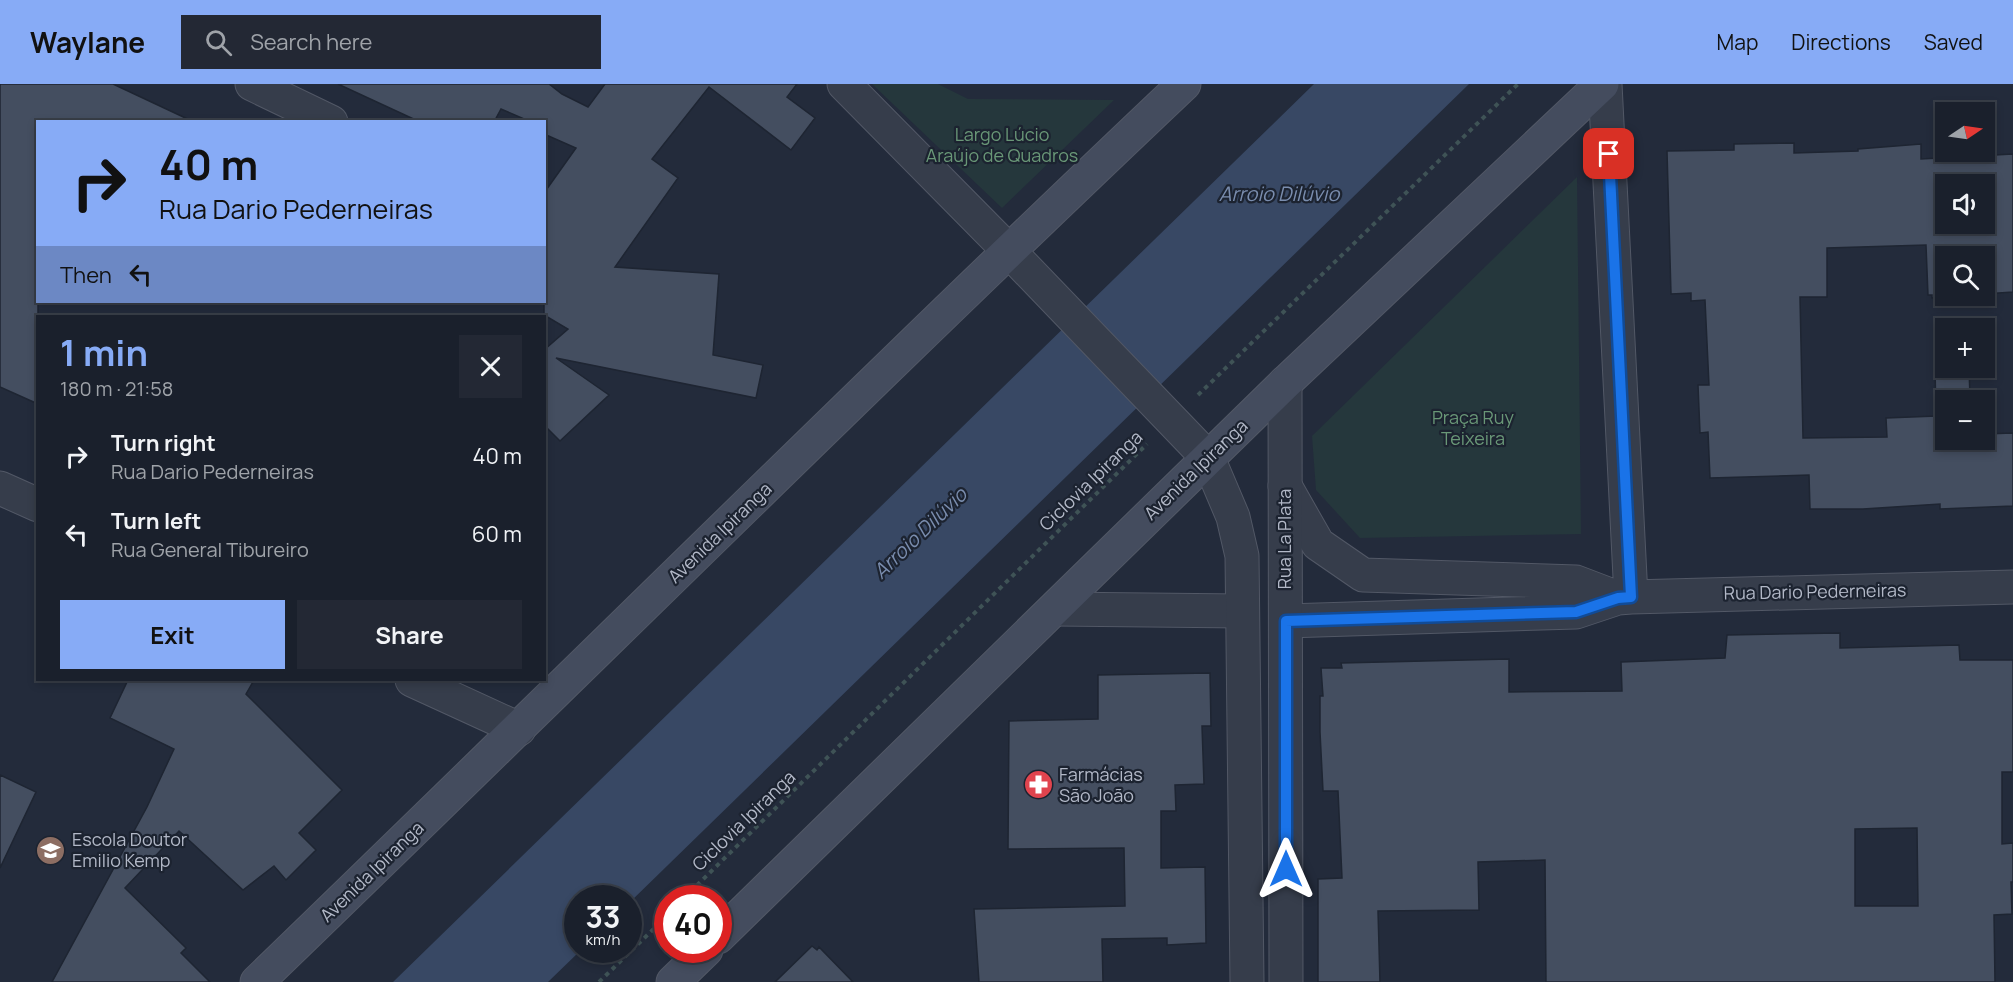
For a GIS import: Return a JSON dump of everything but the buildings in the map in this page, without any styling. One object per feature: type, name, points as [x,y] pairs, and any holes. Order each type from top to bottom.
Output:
[{"type":"main road","name":"Avenida Ipiranga","points":[[257,982],[1008,250],[1184,84]]},
{"type":"main road","name":"Avenida Ipiranga","points":[[732,923],[1285,383],[1604,84]]},
{"type":"main road","points":[[673,982],[693,963]]},
{"type":"street","points":[[252,84],[327,120]]},
{"type":"street","points":[[844,84],[1208,458],[1233,517],[1242,556],[1247,982]]},
{"type":"street","points":[[1604,84],[1625,597]]},
{"type":"street","name":"Rua La Plata","points":[[1285,383],[1286,982]]},
{"type":"street","name":"Rua Dario Pederneiras","points":[[1285,486],[1318,544],[1363,575],[1576,582],[1625,597]]},
{"type":"street","points":[[0,488],[36,504]]},
{"type":"street","name":"Rua Dario Pederneiras","points":[[1286,621],[1576,612],[1625,597],[2013,587]]},
{"type":"street","points":[[1055,609],[1242,611]]},
{"type":"street","points":[[414,681],[519,729]]},
{"type":"path","name":"Ciclovia Ipiranga","points":[[697,885],[1164,412],[1518,84]]},
{"type":"path","points":[[599,982],[654,929]]},
{"type":"green space","name":"Largo Lúcio Araújo de Quadros","points":[[872,84],[938,84],[968,99],[1114,100],[1002,208]]},
{"type":"green space","name":"Praça Ruy Teixeira","points":[[1577,177],[1581,534],[1360,538],[1316,490],[1312,436]]},
{"type":"water","name":"Arroio Dilúvio","points":[[1314,84],[1469,84],[642,890],[642,885],[564,885],[564,963],[568,963],[548,982],[393,982]]},
{"type":"place","name":"Farmácias São João","points":[[1038,785]]},
{"type":"place","name":"Escola Doutor Emilio Kemp","points":[[51,850]]},
{"type":"route","points":[[1286,869],[1286,621],[1576,612],[1618,598],[1631,597],[1609,154]]}]
